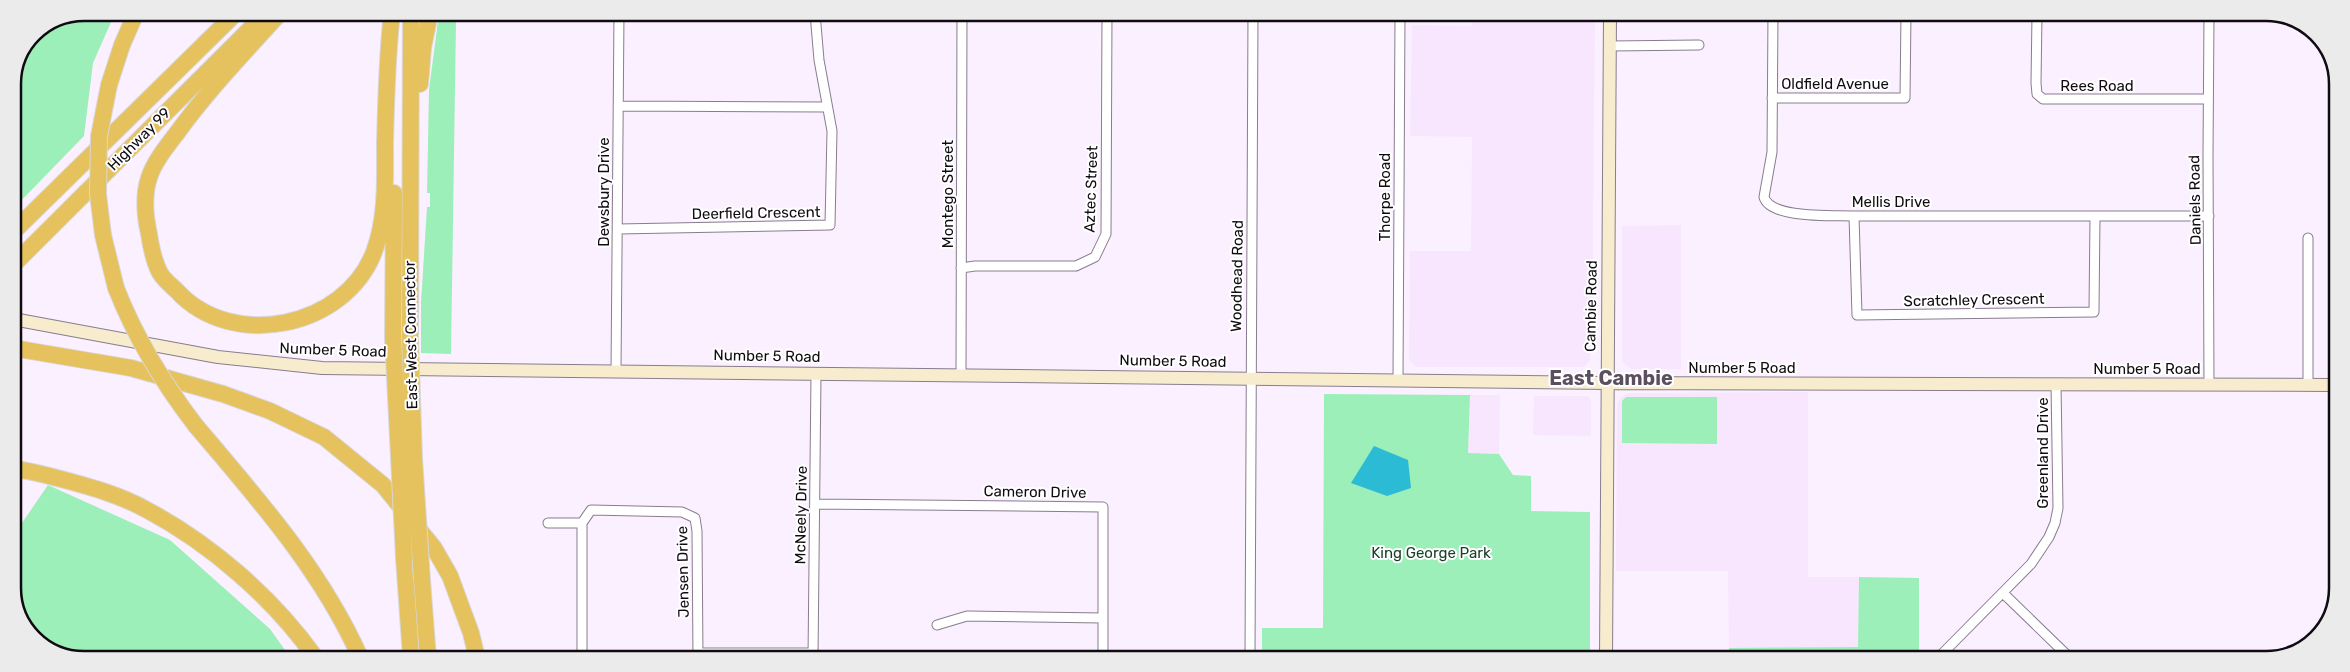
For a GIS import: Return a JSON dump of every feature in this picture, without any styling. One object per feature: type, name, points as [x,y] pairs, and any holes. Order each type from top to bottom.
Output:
[{"type":"highway","points":[[132,21],[109,85],[99,136],[98,194],[103,235],[116,288],[129,323],[153,366],[196,426],[284,531],[311,569],[351,637],[357,651]]},
{"type":"highway","name":"Highway 99","points":[[21,223],[228,21]]},
{"type":"highway","name":"Highway 99","points":[[21,257],[258,21]]},
{"type":"highway","points":[[273,21],[192,113],[166,147],[149,178],[144,213],[151,245],[161,274],[182,298],[202,312],[228,322],[256,326],[284,323],[312,314],[340,297],[359,276],[373,253],[381,226],[384,194],[387,55],[392,21]]},
{"type":"highway","name":"East-West Connector","points":[[393,21],[393,337],[404,558],[411,651]]},
{"type":"highway","name":"East-West Connector","points":[[411,21],[410,338],[414,458],[427,651]]},
{"type":"highway","points":[[410,161],[423,48],[428,21]]},
{"type":"highway","points":[[21,349],[131,368],[223,394],[270,411],[324,437],[383,485],[434,548],[450,576],[471,633],[475,651]]},
{"type":"highway","points":[[21,470],[100,489],[147,510],[204,546],[250,586],[298,634],[311,651]]},
{"type":"main road","name":"Cambie Road","points":[[1606,651],[1606,383],[1610,21]]},
{"type":"main road","name":"Number 5 Road","points":[[21,321],[218,357],[259,363],[330,368],[1606,383],[2329,385]]},
{"type":"street","name":"Dewsbury Drive","points":[[616,372],[619,21]]},
{"type":"street","name":"Deerfield Crescent","points":[[618,229],[830,225],[832,131],[814,21]]},
{"type":"street","name":"Montego Street","points":[[961,374],[962,21]]},
{"type":"street","name":"Aztec Street","points":[[961,268],[975,266],[1076,266],[1095,257],[1106,234],[1107,21]]},
{"type":"street","name":"Woodhead Road","points":[[1250,651],[1253,21]]},
{"type":"street","name":"Thorpe Road","points":[[1398,380],[1400,21]]},
{"type":"street","name":"Mellis Drive","points":[[1773,21],[1772,152],[1764,197],[1765,202],[1775,209],[1791,212],[1854,216],[2209,216]]},
{"type":"street","name":"Oldfield Avenue","points":[[1772,98],[1905,98],[1906,21]]},
{"type":"street","name":"Rees Road","points":[[2037,21],[2036,83],[2037,94],[2044,100],[2208,100]]},
{"type":"street","name":"Daniels Road","points":[[2209,21],[2210,384]]},
{"type":"street","points":[[1610,46],[1699,45]]},
{"type":"street","points":[[618,106],[827,107]]},
{"type":"street","name":"Scratchley Crescent","points":[[1854,216],[1857,315],[1867,315],[2094,312],[2094,216]]},
{"type":"street","points":[[2308,238],[2308,385]]},
{"type":"street","name":"McNeely Drive","points":[[813,651],[816,373]]},
{"type":"street","name":"Greenland Drive","points":[[1945,651],[2004,594],[2031,564],[2049,537],[2055,523],[2058,508],[2056,385]]},
{"type":"street","name":"Cameron Drive","points":[[815,504],[1103,507],[1103,651]]},
{"type":"street","name":"Jensen Drive","points":[[582,523],[591,510],[682,512],[695,518],[698,531],[698,651]]},
{"type":"street","points":[[548,523],[582,523],[582,651]]},
{"type":"street","points":[[2004,594],[2063,651]]},
{"type":"street","points":[[937,625],[967,616],[1103,618]]},
{"type":"shaded area","points":[[1472,21],[1595,21],[1592,334],[1590,360],[1584,367],[1416,367],[1409,360],[1410,251],[1471,251],[1472,137],[1410,136],[1412,25],[1472,26]]},
{"type":"shaded area","points":[[1681,225],[1681,369],[1631,369],[1622,362],[1622,226]]},
{"type":"shaded area","points":[[1808,392],[1808,577],[1859,577],[1858,648],[1729,648],[1728,571],[1616,571],[1617,404],[1621,397],[1630,393]]},
{"type":"shaded area","points":[[1470,395],[1500,395],[1499,454],[1468,453]]},
{"type":"shaded area","points":[[1534,396],[1588,396],[1591,400],[1591,436],[1533,435]]},
{"type":"green space","points":[[111,21],[93,63],[84,136],[21,201],[21,84],[26,60],[40,40],[60,26],[72,22]]},
{"type":"green space","points":[[438,21],[456,21],[451,354],[421,353],[421,303],[427,207],[430,207],[430,193],[427,193],[429,90]]},
{"type":"green space","name":"King George Park","points":[[1324,394],[1470,395],[1468,453],[1499,454],[1513,475],[1531,476],[1531,511],[1590,512],[1590,651],[1262,651],[1262,628],[1323,628]]},
{"type":"green space","points":[[1626,397],[1717,397],[1717,444],[1622,443],[1622,401]]},
{"type":"green space","points":[[48,485],[170,540],[270,629],[286,651],[84,651],[60,646],[46,638],[37,629],[23,604],[21,592],[21,524]]},
{"type":"green space","points":[[1859,577],[1919,578],[1919,651],[1729,651],[1729,648],[1858,647]]},
{"type":"water","points":[[1374,446],[1408,460],[1411,488],[1387,496],[1351,483]]},
{"type":"district","name":"East Cambie","points":[[1611,378]]}]
